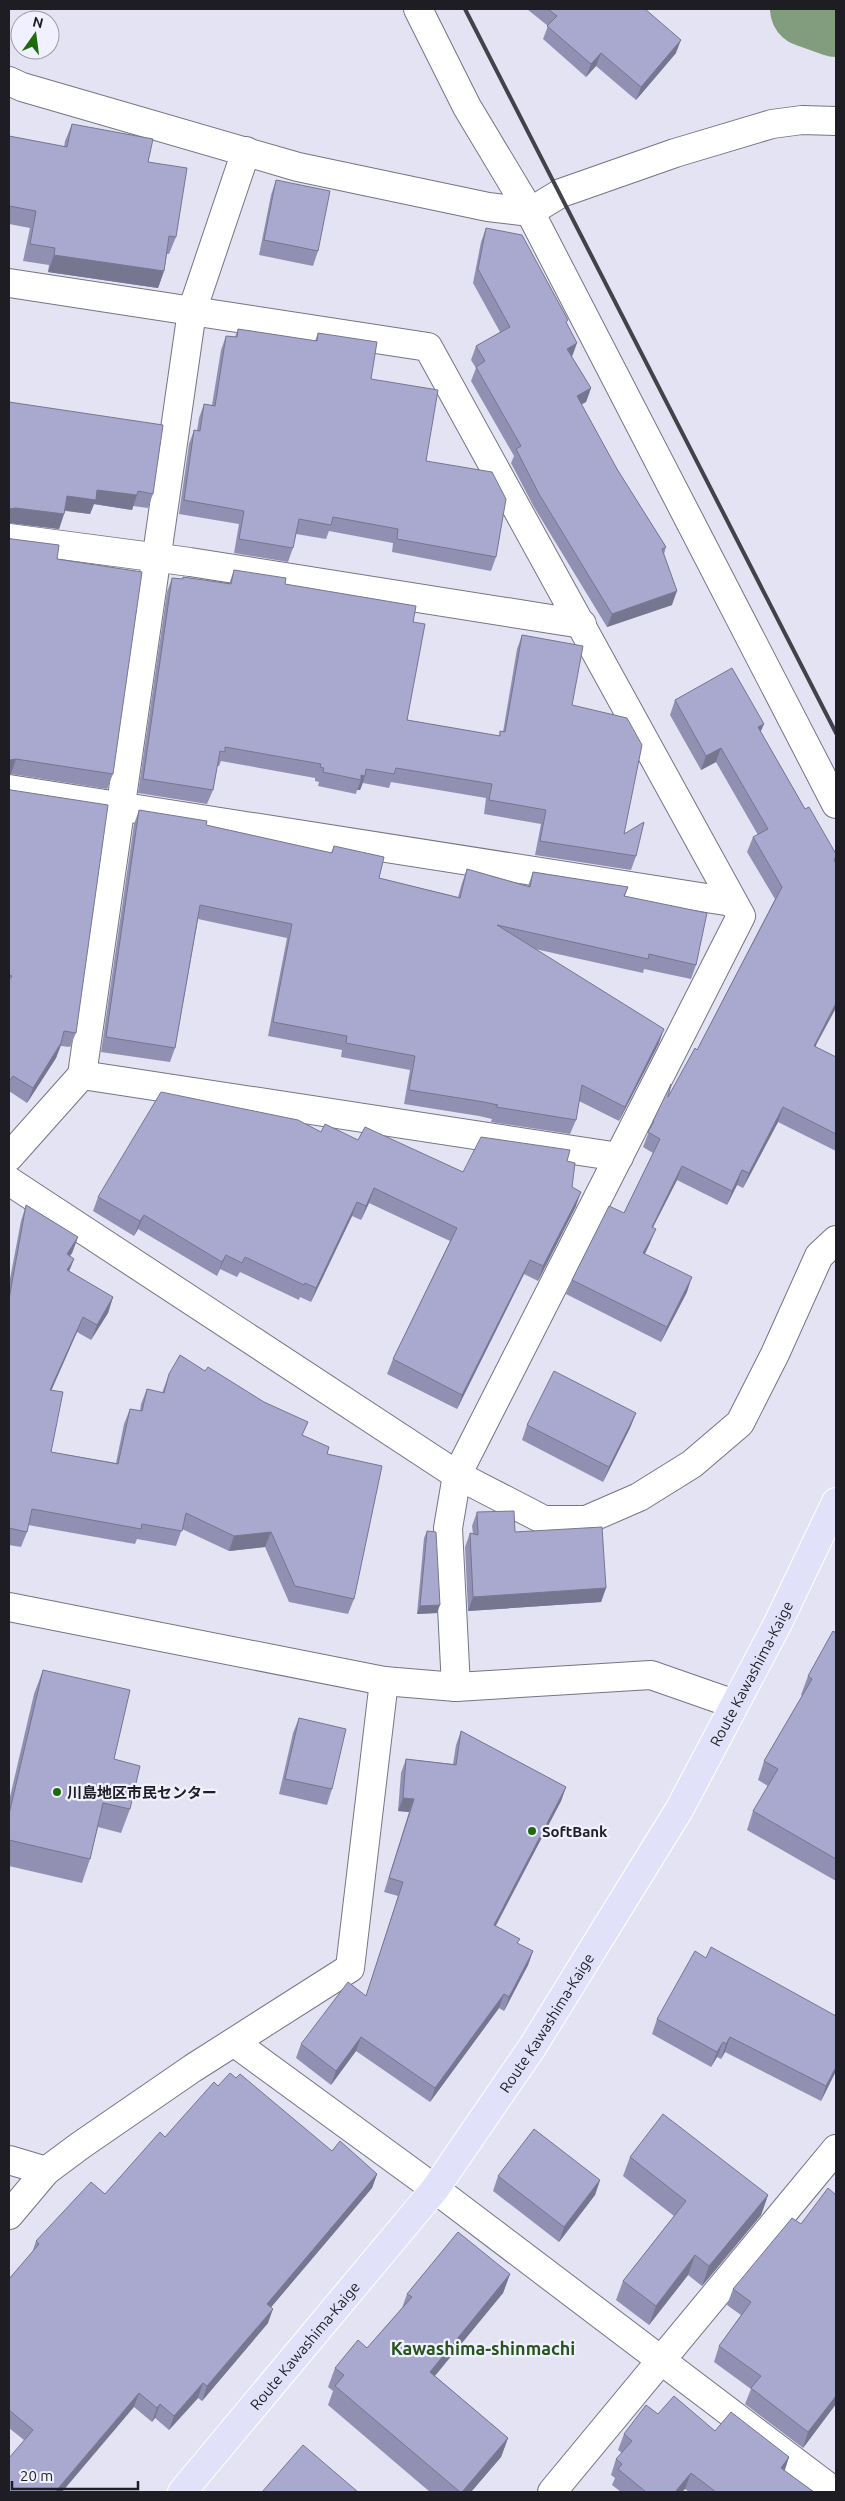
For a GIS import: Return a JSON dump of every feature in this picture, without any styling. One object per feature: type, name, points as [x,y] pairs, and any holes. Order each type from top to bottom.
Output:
[{"type":"main road","name":"Route Kawashima-Kaige","points":[[182,2492],[435,2189],[534,2046],[674,1818],[778,1623],[836,1502]]},
{"type":"street","points":[[418,9],[468,107],[530,212],[836,804]]},
{"type":"street","points":[[9,81],[22,87],[298,167],[478,206],[530,212],[561,193],[674,153],[772,124],[802,120],[836,121]]},
{"type":"street","points":[[9,1157],[82,1075],[192,311],[246,152]]},
{"type":"street","points":[[9,282],[428,347],[741,916],[457,1476],[448,1528],[456,1688]]},
{"type":"street","points":[[9,538],[155,559],[190,562],[582,624]]},
{"type":"street","points":[[9,789],[732,902]]},
{"type":"street","points":[[82,1075],[619,1157]]},
{"type":"street","points":[[9,1181],[457,1476],[544,1520],[586,1520],[639,1497],[692,1464],[740,1423],[775,1354],[819,1256],[836,1240]]},
{"type":"street","points":[[9,1607],[384,1681],[456,1688],[651,1676],[734,1704]]},
{"type":"street","points":[[9,2215],[46,2171],[193,2068],[236,2043],[350,1968],[384,1681]]},
{"type":"street","points":[[236,2043],[435,2189],[835,2492]]},
{"type":"street","points":[[552,2492],[663,2361],[836,2149]]},
{"type":"street","points":[[9,2160],[46,2171]]},
{"type":"building","points":[[548,9],[645,9],[681,40],[641,87],[601,53],[591,64],[547,26],[557,16]]},
{"type":"building","points":[[72,124],[153,139],[148,162],[187,168],[176,237],[169,236],[164,271],[54,255],[55,248],[30,244],[36,211],[9,206],[9,136],[67,147]]},
{"type":"building","points":[[276,180],[330,191],[318,251],[264,240]]},
{"type":"building","points":[[486,228],[522,235],[568,320],[566,322],[577,343],[567,349],[591,388],[577,396],[617,469],[666,547],[662,549],[677,591],[612,614],[539,494],[516,449],[521,446],[476,367],[485,361],[476,346],[510,327],[478,269]]},
{"type":"building","points":[[238,329],[317,341],[318,333],[377,342],[371,379],[438,390],[426,461],[492,472],[506,499],[496,557],[397,539],[398,529],[333,517],[331,525],[299,519],[293,548],[239,539],[244,511],[184,500],[194,430],[200,431],[204,404],[215,406],[226,336],[237,337]]},
{"type":"building","points":[[9,402],[163,425],[153,494],[138,491],[137,495],[97,490],[96,500],[67,496],[64,514],[16,508],[9,509]]},
{"type":"building","points":[[9,538],[59,545],[57,559],[142,572],[113,774],[16,759],[9,760]]},
{"type":"building","points":[[234,570],[286,578],[285,584],[416,606],[413,622],[425,624],[407,720],[500,736],[500,731],[505,732],[522,635],[583,646],[572,705],[627,718],[642,745],[624,834],[644,822],[636,856],[540,841],[546,810],[489,800],[492,784],[396,768],[394,774],[366,769],[365,776],[361,775],[361,780],[323,772],[324,768],[320,767],[321,764],[225,747],[225,752],[220,751],[213,790],[143,779],[172,578],[183,579],[183,577],[231,584]]},
{"type":"building","points":[[732,668],[764,724],[758,727],[805,809],[809,807],[836,854],[834,859],[836,864],[836,1003],[814,1046],[836,1057],[836,1134],[783,1107],[749,1173],[742,1170],[732,1191],[682,1166],[652,1227],[656,1229],[643,1253],[692,1277],[667,1327],[572,1280],[609,1206],[624,1213],[660,1139],[648,1132],[653,1121],[671,1084],[668,1097],[695,1048],[697,1050],[782,887],[753,837],[768,829],[721,748],[706,756],[675,700]]},
{"type":"building","points":[[9,789],[108,805],[76,1033],[64,1031],[61,1043],[33,1088],[13,1076],[9,1082],[9,980],[12,976],[9,975]]},
{"type":"building","points":[[139,810],[207,821],[206,825],[332,853],[334,846],[384,857],[379,878],[460,898],[467,869],[530,887],[533,872],[628,887],[624,896],[707,913],[696,965],[649,954],[648,959],[497,925],[664,1029],[625,1107],[582,1085],[576,1120],[409,1090],[415,1056],[346,1043],[347,1036],[273,1022],[292,924],[200,905],[175,1048],[106,1037]]},
{"type":"building","points":[[161,1092],[298,1120],[321,1132],[325,1124],[358,1140],[365,1127],[463,1172],[481,1137],[570,1150],[567,1161],[575,1163],[572,1187],[581,1192],[543,1266],[530,1260],[462,1395],[393,1359],[457,1228],[374,1188],[366,1206],[357,1202],[316,1288],[305,1283],[304,1285],[245,1257],[242,1263],[226,1255],[222,1262],[144,1215],[140,1221],[98,1197]]},
{"type":"building","points":[[26,1205],[78,1237],[67,1254],[74,1259],[67,1270],[113,1297],[97,1325],[83,1317],[50,1390],[63,1392],[51,1452],[118,1464],[130,1409],[142,1411],[147,1389],[164,1393],[169,1374],[180,1355],[205,1371],[208,1367],[264,1402],[308,1422],[302,1435],[329,1447],[327,1454],[382,1466],[354,1599],[295,1586],[271,1532],[234,1536],[186,1513],[182,1531],[142,1524],[141,1529],[32,1509],[27,1532],[9,1528],[9,1299]]},
{"type":"building","points":[[554,1371],[636,1413],[609,1467],[527,1425]]},
{"type":"building","points":[[514,1511],[515,1532],[602,1527],[606,1588],[473,1597],[470,1533],[478,1535],[477,1512]]},
{"type":"building","points":[[427,1531],[436,1532],[440,1605],[420,1606]]},
{"type":"building","points":[[833,1631],[836,1633],[836,1859],[753,1811],[778,1769],[764,1761],[812,1679],[808,1676]]},
{"type":"building","name":"川島地区市民センター","points":[[43,1670],[130,1690],[114,1759],[140,1766],[130,1809],[103,1803],[90,1859],[9,1840],[9,1814]]},
{"type":"building","points":[[299,1718],[346,1729],[332,1789],[285,1779]]},
{"type":"building","points":[[461,1731],[566,1787],[494,1925],[520,1939],[517,1943],[533,1951],[509,1997],[504,1994],[435,2088],[361,2037],[336,2071],[301,2044],[348,1982],[366,1996],[403,1882],[389,1878],[414,1799],[403,1798],[406,1759],[456,1765]]},
{"type":"building","points":[[711,1947],[836,2016],[836,2067],[826,2086],[730,2037],[726,2044],[723,2042],[717,2052],[657,2019],[695,1951],[706,1958]]},
{"type":"building","points":[[230,2073],[236,2078],[240,2074],[332,2151],[340,2141],[377,2174],[267,2304],[273,2309],[207,2386],[203,2383],[174,2416],[160,2404],[157,2408],[139,2393],[55,2492],[9,2492],[9,2458],[33,2430],[9,2410],[9,2279],[39,2244],[36,2241],[91,2182],[105,2194],[160,2132],[165,2137],[214,2082],[218,2086]]},
{"type":"building","points":[[663,2114],[768,2195],[709,2266],[695,2255],[656,2306],[623,2281],[686,2201],[630,2157]]},
{"type":"building","points":[[534,2129],[600,2180],[564,2227],[498,2176]]},
{"type":"building","points":[[828,2188],[836,2195],[836,2396],[808,2432],[751,2388],[761,2376],[719,2346],[751,2302],[733,2289],[792,2218],[801,2224]]},
{"type":"building","points":[[458,2232],[510,2274],[430,2372],[508,2438],[462,2492],[335,2386],[344,2375],[335,2368],[358,2340],[367,2348],[412,2297],[407,2294]]},
{"type":"building","points":[[674,2396],[715,2431],[731,2412],[789,2457],[781,2468],[814,2492],[716,2492],[691,2473],[675,2492],[646,2492],[618,2469],[622,2464],[616,2459],[632,2441],[624,2434],[646,2405],[658,2414]]},
{"type":"building","points":[[303,2445],[358,2492],[262,2492]]},
{"type":"waterway","points":[[808,9],[836,19]]},
{"type":"railway","points":[[465,9],[836,733]]},
{"type":"place","name":"川島地区市民センター","points":[[57,1792]]},
{"type":"place","name":"SoftBank","points":[[532,1831]]},
{"type":"district","name":"Kawashima-shinmachi","points":[[483,2348]]}]
